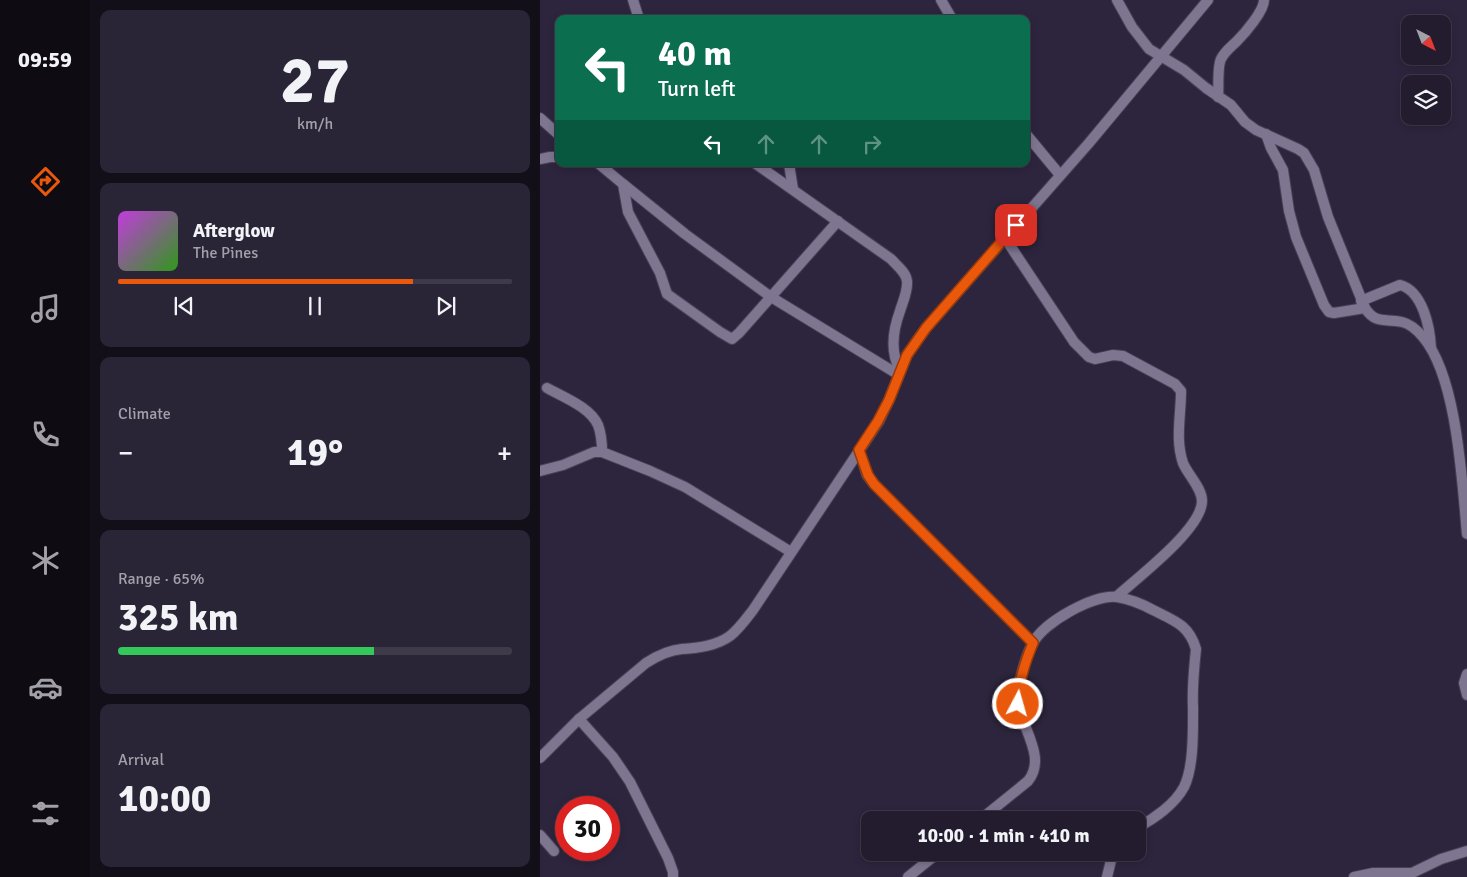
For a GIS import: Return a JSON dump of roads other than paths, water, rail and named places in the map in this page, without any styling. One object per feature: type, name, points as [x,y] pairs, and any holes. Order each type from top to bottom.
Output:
[{"type":"street","points":[[633,0],[637,15]]},
{"type":"street","points":[[941,0],[950,15]]},
{"type":"street","points":[[1117,0],[1140,40],[1149,49],[1184,70],[1231,106],[1245,122],[1256,130],[1298,148],[1304,153],[1314,170],[1328,217],[1363,304],[1374,319],[1402,322],[1413,327],[1432,348]]},
{"type":"street","points":[[540,758],[579,719],[646,663],[657,656],[681,649],[694,649],[718,643],[738,630],[884,411],[907,355],[926,328],[1140,83],[1208,0]]},
{"type":"street","points":[[1218,97],[1220,61],[1256,18],[1264,6],[1264,0]]},
{"type":"street","points":[[540,118],[555,131]]},
{"type":"street","points":[[1266,134],[1283,170],[1289,211],[1296,237],[1324,306],[1329,312],[1334,314],[1363,304],[1400,285],[1407,288],[1417,300],[1426,318],[1432,348],[1447,390],[1453,417],[1467,534]]},
{"type":"street","points":[[1030,139],[1060,175]]},
{"type":"street","points":[[540,159],[555,158]]},
{"type":"street","points":[[603,167],[685,234],[771,297],[900,373]]},
{"type":"street","points":[[760,167],[891,259],[907,280],[904,300],[895,325],[893,355],[900,373]]},
{"type":"street","points":[[789,167],[793,189]]},
{"type":"street","points":[[623,184],[628,212],[660,273],[668,294],[720,332],[732,338],[739,333],[838,221]]},
{"type":"street","points":[[1005,238],[1074,342],[1083,352],[1095,359],[1113,355],[1123,356],[1175,384],[1181,391],[1178,437],[1183,463],[1202,500],[1200,510],[1195,521],[1182,539],[1116,597]]},
{"type":"street","points":[[547,388],[584,409],[594,417],[598,425],[602,452]]},
{"type":"street","points":[[859,450],[868,475],[878,488],[1033,643]]},
{"type":"street","points":[[540,471],[563,465],[594,452],[602,452],[685,487],[791,552]]},
{"type":"street","points":[[991,811],[1034,774],[1036,762],[1018,704],[1021,678],[1033,643],[1042,631],[1055,620],[1095,600],[1116,597],[1140,603],[1181,625],[1192,636],[1196,649],[1193,738],[1184,788],[1154,818],[1146,822]]},
{"type":"street","points":[[1467,674],[1464,683],[1467,695]]},
{"type":"street","points":[[579,719],[613,757],[630,782],[671,865],[673,877]]},
{"type":"street","points":[[540,835],[554,851]]},
{"type":"street","points":[[1354,877],[1373,873],[1412,873],[1441,859],[1467,851]]},
{"type":"street","points":[[908,877],[928,861]]},
{"type":"street","points":[[1108,877],[1111,861]]}]
